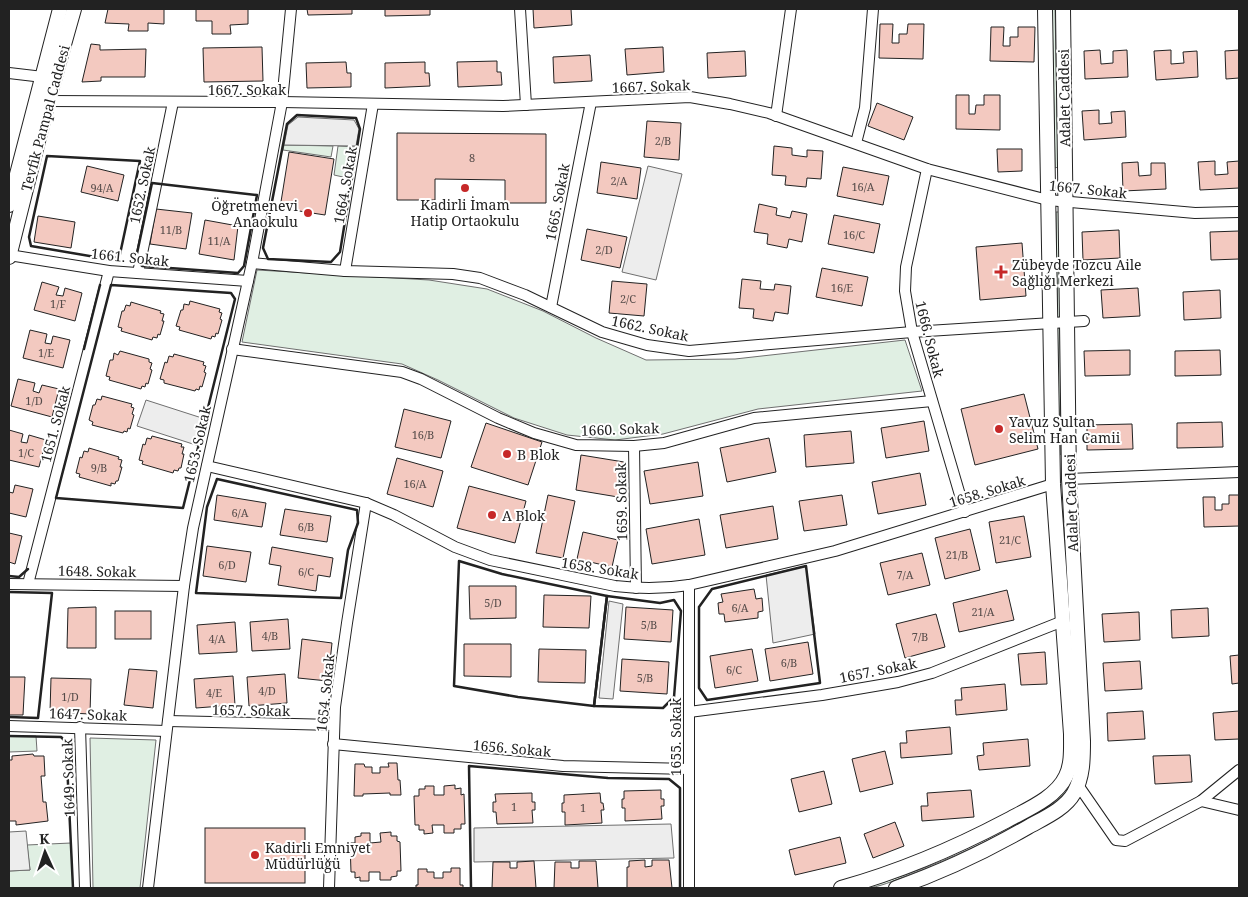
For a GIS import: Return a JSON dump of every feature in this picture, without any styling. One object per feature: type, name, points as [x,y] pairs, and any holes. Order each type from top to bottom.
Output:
[{"type":"street","name":"Tevfik Pampal Caddesi","points":[[10,196],[60,9]]},
{"type":"street","name":"Tevfik Pampal Caddesi","points":[[9,256],[48,101],[74,9]]},
{"type":"street","name":"1653. Sokak","points":[[148,888],[184,586],[196,511],[252,262],[282,102],[291,9]]},
{"type":"street","points":[[520,9],[526,105]]},
{"type":"street","points":[[776,116],[791,9]]},
{"type":"street","points":[[856,143],[866,108],[873,9]]},
{"type":"street","points":[[841,888],[916,864],[978,836],[1043,799],[1060,784],[1066,776],[1068,769],[1071,748],[1053,484],[1045,9]]},
{"type":"street","name":"Adalet Caddesi","points":[[896,888],[953,866],[1046,817],[1065,804],[1073,794],[1078,785],[1082,770],[1083,741],[1069,479],[1063,9]]},
{"type":"street","points":[[9,73],[43,77]]},
{"type":"street","name":"1667. Sokak","points":[[48,101],[526,105],[690,97],[730,104],[776,116],[927,168],[1048,200],[1195,213],[1239,212]]},
{"type":"street","name":"1652. Sokak","points":[[138,273],[174,102]]},
{"type":"street","name":"1665. Sokak","points":[[551,307],[591,102]]},
{"type":"street","name":"1664. Sokak","points":[[345,271],[373,104]]},
{"type":"street","name":"1666. Sokak","points":[[927,168],[906,267],[905,291],[912,332],[965,512]]},
{"type":"street","name":"1661. Sokak","points":[[9,256],[110,271],[248,281]]},
{"type":"street","name":"1662. Sokak","points":[[252,262],[345,271],[453,274],[480,278],[525,295],[602,332],[647,345],[689,351],[912,332],[1084,321]]},
{"type":"street","name":"1651. Sokak","points":[[28,584],[110,271]]},
{"type":"street","name":"1660. Sokak","points":[[232,349],[402,372],[421,379],[498,418],[534,433],[576,445],[634,446],[664,443],[754,418],[932,401]]},
{"type":"street","name":"1659. Sokak","points":[[634,446],[636,588]]},
{"type":"street","name":"1658. Sokak","points":[[207,466],[366,503],[394,515],[455,547],[490,560],[606,584],[636,588],[672,588],[689,585],[835,551],[1053,484]]},
{"type":"street","points":[[1069,479],[1239,472]]},
{"type":"street","name":"1654. Sokak","points":[[329,888],[334,725],[347,623],[366,503]]},
{"type":"street","name":"1648. Sokak","points":[[9,584],[184,586]]},
{"type":"street","name":"1655. Sokak","points":[[689,585],[689,888]]},
{"type":"street","name":"1657. Sokak","points":[[689,712],[822,695],[898,682],[932,673],[1063,621]]},
{"type":"street","name":"1657. Sokak","points":[[167,726],[334,725]]},
{"type":"street","name":"1647. Sokak","points":[[9,726],[167,726]]},
{"type":"street","name":"1649. Sokak","points":[[80,727],[85,888]]},
{"type":"street","name":"1656. Sokak","points":[[333,744],[563,766],[689,769]]},
{"type":"street","points":[[1078,785],[1116,840],[1125,841],[1201,801],[1239,770]]},
{"type":"street","points":[[1201,801],[1239,810]]},
{"type":"green space","points":[[1052,9],[1055,9],[1058,167],[1055,168]]},
{"type":"green space","points":[[284,145],[333,146],[331,157],[283,150]]},
{"type":"green space","points":[[338,146],[357,147],[352,179],[334,175]]},
{"type":"green space","points":[[1056,212],[1059,212],[1061,454],[1059,455]]},
{"type":"green space","points":[[257,270],[429,280],[487,289],[543,311],[596,338],[646,360],[735,359],[905,340],[922,391],[758,409],[663,434],[615,440],[567,435],[514,418],[402,364],[242,342]]},
{"type":"green space","points":[[9,736],[36,736],[37,751],[9,752]]},
{"type":"green space","points":[[90,738],[156,740],[140,888],[93,888]]},
{"type":"green space","points":[[1064,791],[1066,793],[1030,819],[970,850],[892,881],[875,887],[864,888],[916,871],[969,849],[1020,822]]},
{"type":"green space","points":[[71,843],[73,888],[9,888],[9,871],[30,870],[27,845]]},
{"type":"shaded area","points":[[298,117],[354,120],[359,129],[356,146],[284,145],[288,125]]},
{"type":"shaded area","points":[[648,166],[682,174],[656,280],[622,272]]},
{"type":"shaded area","points":[[146,400],[205,419],[199,446],[137,426]]},
{"type":"shaded area","points":[[806,566],[815,634],[773,643],[766,575]]},
{"type":"shaded area","points":[[609,601],[623,604],[613,699],[599,698]]},
{"type":"shaded area","points":[[671,824],[674,858],[474,862],[474,828]]},
{"type":"shaded area","points":[[26,831],[30,870],[9,871],[9,832]]},
{"type":"building","points":[[108,9],[164,9],[164,24],[148,23],[148,31],[128,31],[129,24],[105,23]]},
{"type":"building","points":[[196,9],[248,9],[248,24],[230,25],[231,34],[212,34],[212,21],[196,21]]},
{"type":"building","points":[[307,9],[352,9],[352,14],[308,15]]},
{"type":"building","points":[[385,9],[430,9],[430,15],[385,16]]},
{"type":"building","points":[[533,9],[571,9],[572,25],[534,28]]},
{"type":"building","points":[[880,24],[893,24],[892,43],[899,43],[899,34],[907,34],[908,24],[924,24],[923,59],[879,58]]},
{"type":"building","points":[[991,27],[1004,27],[1003,46],[1010,46],[1010,37],[1018,37],[1018,27],[1035,27],[1034,62],[990,61]]},
{"type":"building","points":[[91,44],[100,45],[100,50],[146,49],[145,77],[101,77],[101,81],[82,82]]},
{"type":"building","points":[[262,47],[263,81],[204,82],[203,48]]},
{"type":"building","points":[[663,47],[664,72],[627,75],[625,49]]},
{"type":"building","points":[[1100,50],[1101,64],[1113,63],[1113,51],[1127,50],[1128,77],[1085,79],[1084,51]]},
{"type":"building","points":[[1171,50],[1171,64],[1184,63],[1183,52],[1197,51],[1198,77],[1156,80],[1154,51]]},
{"type":"building","points":[[1239,50],[1239,78],[1226,79],[1225,51]]},
{"type":"building","points":[[745,51],[746,76],[708,78],[707,53]]},
{"type":"building","points":[[590,55],[592,81],[554,83],[553,57]]},
{"type":"building","points":[[497,61],[497,72],[501,72],[502,85],[458,87],[457,62]]},
{"type":"building","points":[[346,62],[347,73],[351,73],[351,87],[307,88],[306,63]]},
{"type":"building","points":[[425,62],[425,73],[429,73],[430,86],[385,88],[385,63]]},
{"type":"building","points":[[956,95],[969,95],[969,114],[975,114],[976,105],[984,105],[984,95],[1000,95],[1000,130],[956,129]]},
{"type":"building","points":[[877,103],[913,117],[904,140],[868,126]]},
{"type":"building","points":[[1099,110],[1099,124],[1112,123],[1111,112],[1125,111],[1126,137],[1084,140],[1082,111]]},
{"type":"building","points":[[647,121],[681,123],[679,160],[644,157]]},
{"type":"building","points":[[397,133],[546,134],[546,203],[505,203],[505,180],[435,179],[435,200],[397,200]]},
{"type":"building","points":[[774,146],[792,148],[792,155],[807,157],[807,150],[823,151],[821,179],[807,178],[806,187],[785,185],[786,176],[772,175]]},
{"type":"building","points":[[997,149],[1022,149],[1022,171],[998,172]]},
{"type":"building","points":[[289,152],[334,159],[325,215],[280,208]]},
{"type":"building","points":[[1215,161],[1215,175],[1228,174],[1227,162],[1239,161],[1239,188],[1200,190],[1198,162]]},
{"type":"building","points":[[601,162],[641,168],[637,199],[597,193]]},
{"type":"building","points":[[1138,162],[1139,176],[1151,175],[1151,163],[1165,163],[1166,189],[1123,191],[1122,163]]},
{"type":"building","points":[[87,166],[124,175],[118,201],[81,192]]},
{"type":"building","points":[[843,167],[889,176],[883,205],[837,196]]},
{"type":"building","points":[[759,204],[777,208],[776,215],[790,218],[792,211],[807,214],[802,242],[789,239],[787,248],[767,244],[768,234],[754,232]]},
{"type":"building","points":[[156,209],[192,213],[186,249],[150,244]]},
{"type":"building","points":[[834,215],[880,224],[874,253],[828,244]]},
{"type":"building","points":[[38,216],[75,222],[71,248],[34,242]]},
{"type":"building","points":[[205,220],[238,226],[234,260],[199,254]]},
{"type":"building","points":[[587,229],[627,237],[620,268],[581,260]]},
{"type":"building","points":[[1119,230],[1120,258],[1083,260],[1082,232]]},
{"type":"building","points":[[1239,231],[1239,259],[1211,260],[1210,232]]},
{"type":"building","name":"Zübeyde Tozcu Aile Sağlığı Merkezi","points":[[1022,243],[1026,296],[980,300],[976,247]]},
{"type":"building","points":[[822,268],[868,277],[862,306],[816,297]]},
{"type":"building","points":[[742,279],[761,281],[760,289],[774,290],[775,284],[791,286],[788,314],[775,312],[773,321],[753,318],[754,309],[739,308]]},
{"type":"building","points":[[612,281],[647,284],[644,316],[609,313]]},
{"type":"building","points":[[42,282],[59,287],[56,295],[63,296],[65,288],[82,293],[75,321],[34,310]]},
{"type":"building","points":[[1138,288],[1140,316],[1103,318],[1101,290]]},
{"type":"building","points":[[1220,290],[1221,318],[1184,320],[1183,292]]},
{"type":"building","points":[[190,301],[220,309],[219,312],[222,313],[220,319],[222,320],[218,334],[216,333],[215,337],[212,336],[211,339],[179,330],[180,327],[176,326],[184,304],[189,305]]},
{"type":"building","points":[[131,302],[161,311],[160,313],[164,314],[160,335],[158,334],[157,338],[153,337],[152,340],[121,331],[122,328],[118,327],[122,311],[124,311],[126,305],[130,306]]},
{"type":"building","points":[[30,330],[47,334],[45,343],[51,344],[53,336],[70,340],[63,368],[23,358]]},
{"type":"building","points":[[1130,350],[1130,375],[1085,376],[1084,351]]},
{"type":"building","points":[[1220,350],[1221,375],[1175,376],[1175,351]]},
{"type":"building","points":[[120,351],[149,359],[149,362],[152,363],[148,384],[146,383],[145,387],[142,386],[141,389],[109,380],[110,377],[106,376],[110,360],[113,360],[114,353],[118,355]]},
{"type":"building","points":[[174,354],[204,362],[203,365],[206,366],[204,372],[206,373],[202,387],[200,386],[199,390],[196,389],[195,391],[164,383],[164,380],[160,379],[165,362],[167,363],[169,356],[173,357]]},
{"type":"building","points":[[18,379],[35,383],[33,391],[39,393],[42,385],[59,389],[52,417],[11,406]]},
{"type":"building","name":"Yavuz Sultan Selim Han Camii","points":[[1024,394],[1038,449],[975,465],[961,409]]},
{"type":"building","points":[[102,396],[132,404],[131,407],[134,408],[132,414],[134,415],[130,429],[128,428],[127,432],[124,431],[123,433],[92,425],[93,422],[89,420],[93,405],[95,405],[97,399],[101,400]]},
{"type":"building","points":[[404,409],[451,421],[441,458],[395,447]]},
{"type":"building","points":[[924,421],[929,451],[886,458],[881,428]]},
{"type":"building","points":[[1222,422],[1223,447],[1177,448],[1177,423]]},
{"type":"building","name":"B Blok","points":[[486,423],[542,442],[528,485],[471,467]]},
{"type":"building","points":[[1132,424],[1133,449],[1087,450],[1087,425]]},
{"type":"building","points":[[9,430],[23,434],[21,442],[27,443],[29,435],[46,440],[39,467],[9,460]]},
{"type":"building","points":[[851,431],[854,463],[806,467],[804,435]]},
{"type":"building","points":[[152,436],[182,444],[181,447],[184,447],[182,454],[184,454],[181,468],[178,471],[174,470],[173,473],[142,464],[143,461],[139,460],[143,444],[145,445],[147,438],[151,439]]},
{"type":"building","points":[[769,438],[776,472],[727,482],[720,448]]},
{"type":"building","points":[[89,448],[119,457],[118,459],[122,460],[118,481],[115,484],[111,483],[111,486],[79,477],[80,474],[76,473],[80,457],[82,458],[84,451],[88,452]]},
{"type":"building","name":"B Blok","points":[[581,455],[624,462],[618,497],[576,490]]},
{"type":"building","points":[[397,458],[443,471],[433,507],[387,494]]},
{"type":"building","points":[[698,462],[703,496],[650,504],[644,471]]},
{"type":"building","points":[[920,473],[926,505],[878,514],[872,482]]},
{"type":"building","points":[[15,485],[33,489],[26,517],[9,513],[9,492],[13,493]]},
{"type":"building","name":"A Blok","points":[[469,486],[526,501],[515,543],[457,528]]},
{"type":"building","points":[[217,495],[266,503],[262,527],[214,520]]},
{"type":"building","name":"A Blok","points":[[548,495],[575,501],[563,558],[536,553]]},
{"type":"building","points":[[842,495],[847,525],[804,531],[799,501]]},
{"type":"building","points":[[1229,495],[1239,495],[1239,526],[1204,527],[1203,497],[1215,497],[1215,510],[1222,510],[1222,504],[1229,504]]},
{"type":"building","points":[[773,506],[778,539],[726,548],[720,515]]},
{"type":"building","points":[[285,509],[331,516],[327,542],[280,535]]},
{"type":"building","points":[[1024,516],[1031,557],[996,563],[989,522]]},
{"type":"building","points":[[699,519],[705,555],[652,564],[646,529]]},
{"type":"building","points":[[970,529],[980,570],[945,579],[935,538]]},
{"type":"building","points":[[583,532],[618,540],[612,567],[577,559]]},
{"type":"building","points":[[9,533],[22,536],[15,564],[9,562]]},
{"type":"building","points":[[207,546],[251,552],[246,582],[203,576]]},
{"type":"building","points":[[272,547],[333,558],[330,577],[318,575],[316,591],[278,585],[281,566],[269,564]]},
{"type":"building","points":[[922,553],[930,585],[888,595],[880,563]]},
{"type":"building","points":[[469,586],[516,586],[516,618],[470,619]]},
{"type":"building","points":[[754,589],[756,599],[762,598],[763,611],[758,612],[758,618],[725,622],[724,614],[719,614],[718,603],[723,602],[721,594]]},
{"type":"building","points":[[1007,590],[1014,620],[959,632],[953,603]]},
{"type":"building","points":[[544,595],[591,596],[589,628],[543,627]]},
{"type":"building","points":[[96,607],[96,648],[67,648],[68,608]]},
{"type":"building","points":[[626,607],[673,610],[671,642],[624,639]]},
{"type":"building","points":[[1208,608],[1209,636],[1172,638],[1171,610]]},
{"type":"building","points":[[115,611],[151,611],[151,639],[115,639]]},
{"type":"building","points":[[1139,612],[1140,640],[1104,642],[1102,614]]},
{"type":"building","points":[[936,614],[945,647],[905,658],[896,624]]},
{"type":"building","points":[[288,619],[290,649],[252,651],[250,622]]},
{"type":"building","points":[[235,622],[237,652],[199,654],[197,625]]},
{"type":"building","points":[[302,639],[332,643],[328,681],[298,678]]},
{"type":"building","points":[[808,642],[813,674],[770,681],[765,649]]},
{"type":"building","points":[[464,644],[511,644],[511,677],[464,676]]},
{"type":"building","points":[[539,649],[586,650],[585,683],[538,682]]},
{"type":"building","points":[[752,649],[758,681],[715,688],[710,656]]},
{"type":"building","points":[[1045,652],[1047,684],[1021,685],[1018,654]]},
{"type":"building","points":[[1239,655],[1239,683],[1232,684],[1230,656]]},
{"type":"building","points":[[622,659],[669,662],[667,694],[620,691]]},
{"type":"building","points":[[1140,661],[1142,689],[1105,691],[1103,663]]},
{"type":"building","points":[[129,669],[157,671],[153,708],[124,705]]},
{"type":"building","points":[[285,674],[287,703],[249,706],[247,677]]},
{"type":"building","points":[[233,676],[235,705],[196,708],[194,679]]},
{"type":"building","points":[[9,677],[25,677],[23,715],[9,715]]},
{"type":"building","points":[[51,678],[91,679],[90,714],[50,712]]},
{"type":"building","points":[[1005,684],[1007,710],[956,715],[955,700],[962,700],[961,688]]},
{"type":"building","points":[[1143,711],[1145,739],[1108,741],[1107,713]]},
{"type":"building","points":[[1239,711],[1239,739],[1215,740],[1213,713]]},
{"type":"building","points":[[950,727],[952,754],[901,758],[900,743],[907,743],[906,731]]},
{"type":"building","points":[[1028,739],[1030,766],[979,770],[977,756],[984,755],[983,743]]},
{"type":"building","points":[[885,751],[893,784],[860,792],[852,759]]},
{"type":"building","points":[[33,754],[34,756],[44,756],[45,776],[41,776],[43,802],[46,802],[48,821],[16,825],[16,821],[9,821],[9,760],[12,760],[12,756]]},
{"type":"building","points":[[1190,755],[1192,782],[1155,784],[1153,756]]},
{"type":"building","points":[[388,763],[397,763],[401,795],[390,795],[390,793],[354,796],[355,764],[364,764],[365,767],[372,767],[372,773],[380,773],[380,767],[389,767]]},
{"type":"building","points":[[824,771],[832,804],[799,812],[791,779]]},
{"type":"building","points":[[455,785],[455,789],[461,788],[461,795],[464,794],[465,824],[461,824],[461,829],[454,829],[454,833],[444,833],[444,825],[432,825],[433,833],[424,834],[424,830],[419,830],[419,825],[415,825],[414,796],[419,796],[419,789],[425,789],[425,786],[434,786],[434,795],[444,795],[444,786]]},
{"type":"building","points":[[661,790],[661,799],[664,799],[664,806],[661,806],[662,819],[625,821],[625,808],[622,808],[624,791]]},
{"type":"building","points":[[971,790],[974,817],[922,821],[921,806],[928,806],[927,793]]},
{"type":"building","points":[[532,793],[532,802],[535,802],[535,810],[532,810],[533,823],[497,824],[496,812],[493,812],[493,802],[496,802],[495,794]]},
{"type":"building","points":[[600,793],[604,810],[601,810],[602,823],[565,825],[565,812],[562,812],[564,795]]},
{"type":"building","points":[[895,822],[904,846],[873,858],[864,834]]},
{"type":"building","name":"Kadirli Emniyet Müdürlüğü","points":[[205,828],[305,828],[305,883],[205,883]]},
{"type":"building","points":[[391,832],[391,836],[397,836],[397,841],[400,842],[401,871],[397,871],[397,876],[391,877],[391,880],[380,880],[380,872],[369,872],[369,881],[360,881],[360,877],[355,878],[355,872],[351,872],[350,843],[355,843],[355,837],[361,836],[361,833],[370,833],[370,843],[381,842],[380,833]]},
{"type":"building","points":[[840,837],[846,863],[795,875],[789,850]]},
{"type":"building","points":[[645,860],[645,867],[652,866],[652,860],[669,860],[672,888],[627,888],[627,867],[629,867],[629,861]]},
{"type":"building","points":[[534,861],[536,888],[492,888],[493,862],[510,862],[510,868],[517,868],[517,862]]},
{"type":"building","points":[[579,861],[596,861],[598,888],[554,888],[555,862],[571,862],[571,868],[579,868]]},
{"type":"building","points":[[451,868],[460,868],[460,885],[463,885],[463,888],[416,888],[416,885],[418,885],[418,869],[427,869],[427,872],[434,872],[434,878],[443,878],[443,872],[451,872]]},
{"type":"wall","points":[[297,115],[356,118],[360,129],[340,252],[331,262],[268,259],[263,248],[287,124],[297,115]]},
{"type":"wall","points":[[47,156],[140,161],[120,254],[113,260],[31,246],[29,237],[47,156]]},
{"type":"wall","points":[[152,183],[257,195],[244,266],[238,273],[142,266],[136,258],[152,183]]},
{"type":"wall","points":[[84,349],[100,285]]},
{"type":"wall","points":[[111,285],[231,293],[235,299],[183,508],[56,498],[111,285]]},
{"type":"wall","points":[[217,479],[357,510],[358,523],[348,550],[341,598],[196,593],[207,507],[217,479]]},
{"type":"wall","points":[[459,561],[502,574],[607,596],[594,706],[518,697],[454,686],[459,561]]},
{"type":"wall","points":[[806,566],[820,683],[707,700],[699,688],[699,607],[712,589],[806,566]]},
{"type":"wall","points":[[9,576],[19,577],[28,569]]},
{"type":"wall","points":[[9,592],[52,593],[38,718],[9,717]]},
{"type":"wall","points":[[607,596],[660,603],[674,600],[681,611],[674,697],[663,708],[594,706],[607,596]]},
{"type":"wall","points":[[9,736],[61,737],[66,742],[73,888]]},
{"type":"wall","points":[[471,888],[469,766],[608,778],[669,779],[680,788],[680,888]]},
{"type":"place","name":"Kadirli İmam Hatip Ortaokulu","points":[[465,188]]},
{"type":"place","name":"Öğretmenevi Anaokulu","points":[[308,213]]},
{"type":"place","name":"Zübeyde Tozcu Aile Sağlığı Merkezi","points":[[1001,272]]},
{"type":"place","name":"Yavuz Sultan Selim Han Camii","points":[[999,429]]},
{"type":"place","name":"B Blok","points":[[507,454]]},
{"type":"place","name":"A Blok","points":[[492,515]]},
{"type":"place","name":"Kadirli Emniyet Müdürlüğü","points":[[255,855]]}]
